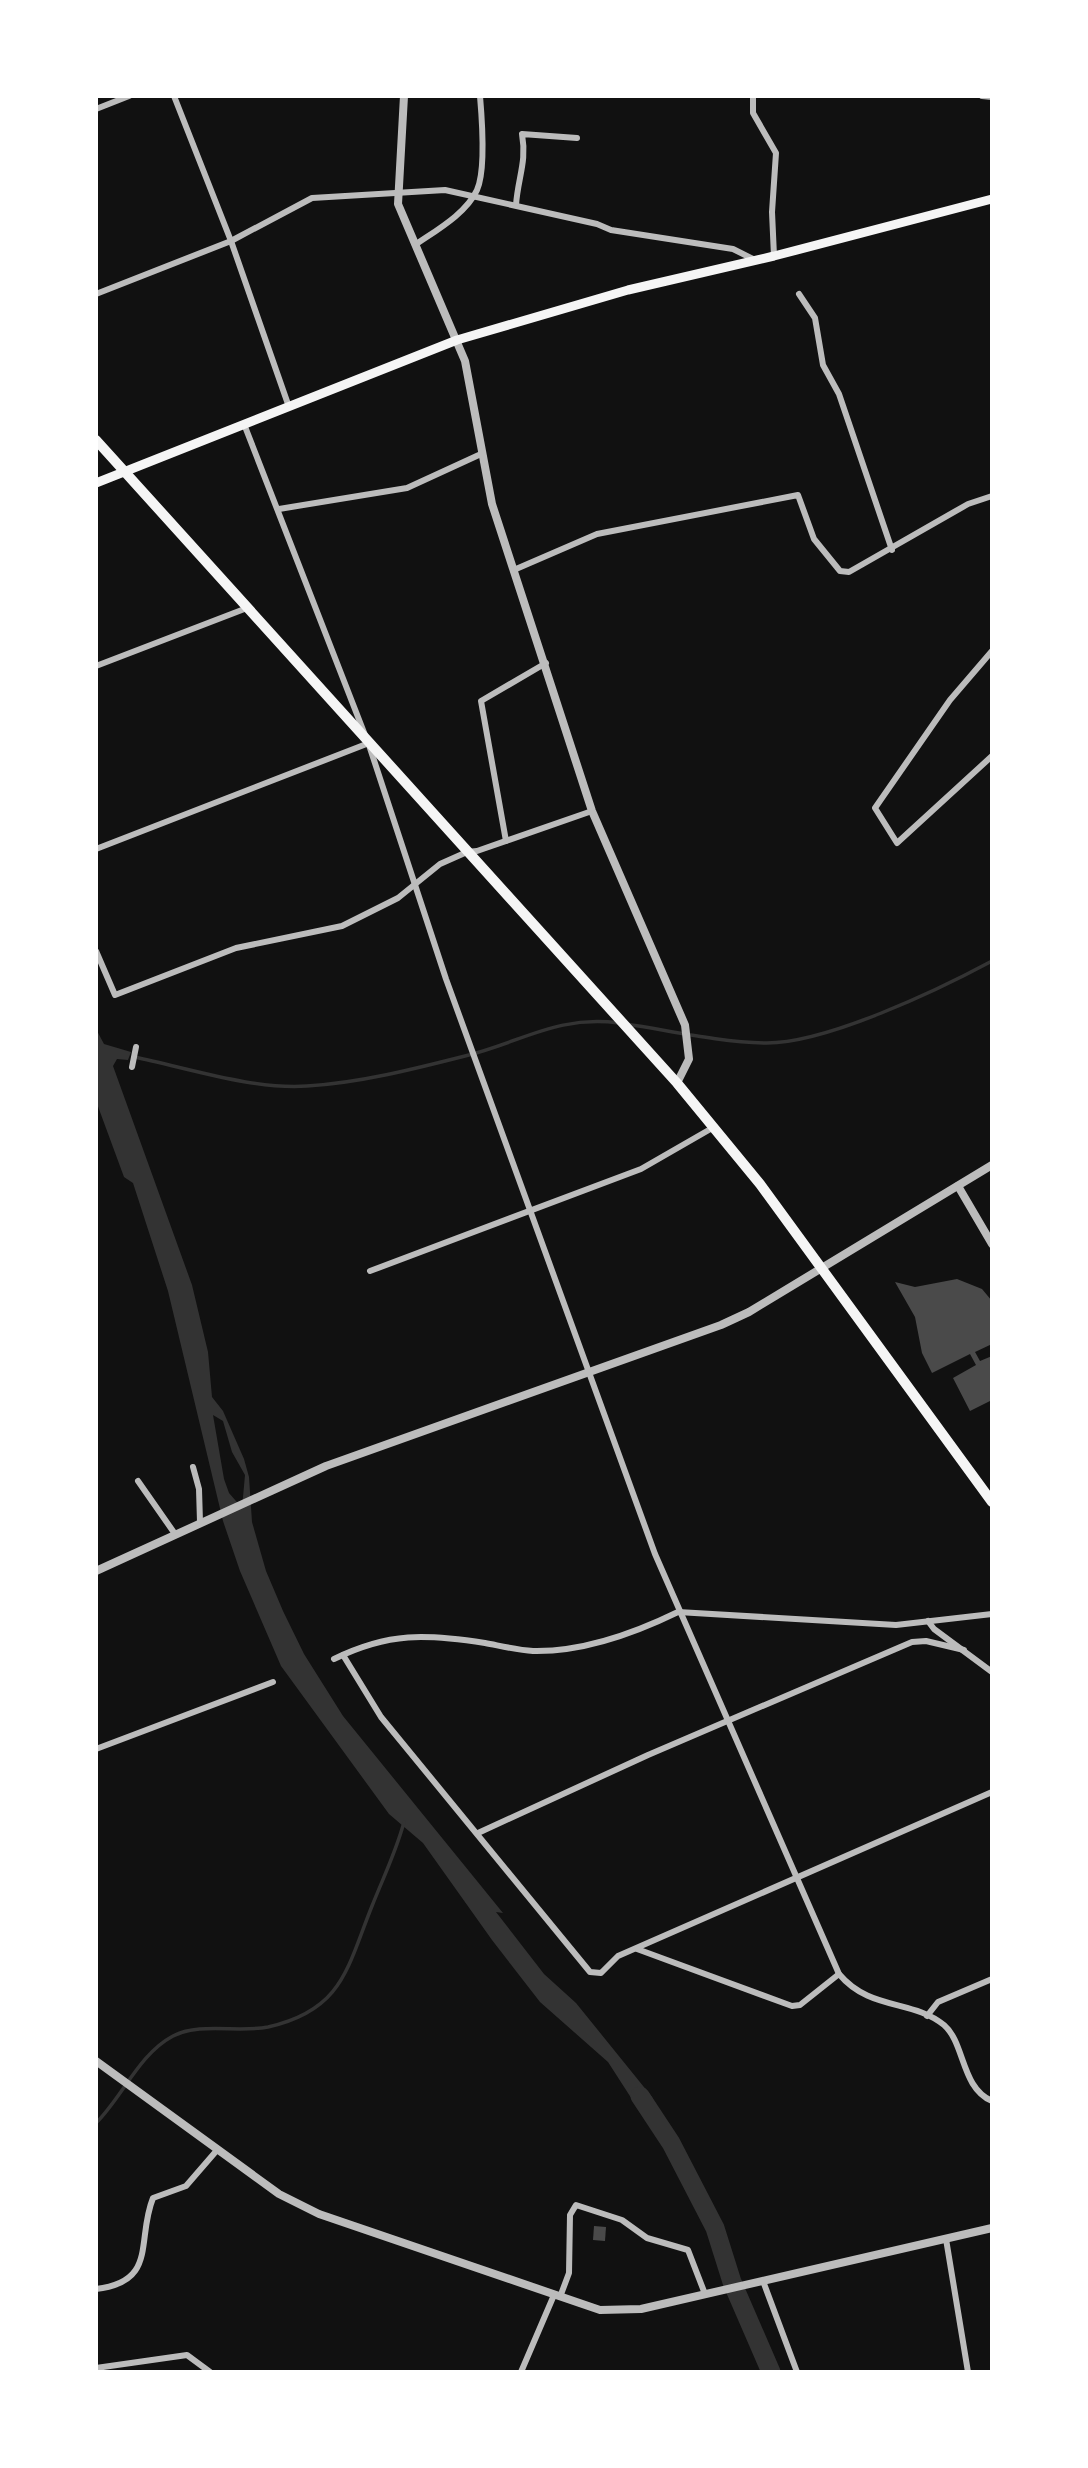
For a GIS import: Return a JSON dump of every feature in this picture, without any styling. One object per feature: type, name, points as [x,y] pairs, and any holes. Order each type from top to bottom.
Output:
[{"type":"main road","points":[[96,483],[457,340],[628,290],[774,256],[992,199]]},
{"type":"main road","points":[[96,440],[677,1083],[714,1127],[821,1268],[992,1502]]},
{"type":"street","points":[[96,109],[129,96]]},
{"type":"street","points":[[174,96],[231,241],[289,407]]},
{"type":"street","points":[[404,96],[398,204],[466,361],[492,503],[516,569],[592,811],[685,1025],[689,1059],[677,1083]]},
{"type":"street","points":[[415,245],[453,218],[477,190],[481,164],[480,96]]},
{"type":"street","points":[[753,96],[754,113],[776,153],[772,212],[774,256]]},
{"type":"street","points":[[982,96],[992,97]]},
{"type":"street","points":[[516,205],[517,181],[526,156],[522,134],[577,138]]},
{"type":"street","points":[[96,294],[231,241],[312,198],[397,192],[444,190],[472,195],[611,230],[733,249],[755,260]]},
{"type":"street","points":[[799,294],[815,318],[823,365],[839,394],[892,550]]},
{"type":"street","points":[[244,424],[369,743],[381,787],[476,1061],[678,1612],[839,1974],[862,1995],[926,2015],[946,2026],[969,2077],[981,2095],[992,2101]]},
{"type":"street","points":[[279,509],[407,488],[481,454]]},
{"type":"street","points":[[516,569],[597,534],[798,495],[814,539],[840,571],[849,572],[892,550],[968,504],[992,496]]},
{"type":"street","points":[[96,666],[247,608]]},
{"type":"street","points":[[992,651],[950,700],[875,808],[897,843],[992,756]]},
{"type":"street","points":[[506,841],[481,701],[546,663]]},
{"type":"street","points":[[96,849],[369,743]]},
{"type":"street","points":[[96,951],[115,995],[236,948],[342,926],[398,898],[440,864],[467,852],[477,851],[592,811]]},
{"type":"street","points":[[132,1067],[136,1047]]},
{"type":"street","points":[[370,1271],[641,1169],[714,1127]]},
{"type":"street","points":[[96,1571],[326,1466],[590,1374],[721,1325],[749,1312],[992,1165]]},
{"type":"street","points":[[958,1186],[992,1244]]},
{"type":"street","points":[[193,1467],[199,1489],[200,1522]]},
{"type":"street","points":[[138,1481],[176,1534]]},
{"type":"street","points":[[334,1660],[387,1638],[421,1635],[533,1651],[571,1647],[650,1626],[678,1612],[896,1625],[992,1614]]},
{"type":"street","points":[[928,1620],[934,1629],[992,1672]]},
{"type":"street","points":[[478,1833],[912,1642],[926,1642],[964,1650]]},
{"type":"street","points":[[342,1655],[381,1717],[590,1972],[601,1973],[618,1956],[992,1792]]},
{"type":"street","points":[[96,1749],[273,1682]]},
{"type":"street","points":[[637,1949],[792,2006],[800,2006],[839,1974]]},
{"type":"street","points":[[926,2015],[938,2002],[992,1979]]},
{"type":"street","points":[[96,2061],[279,2194],[318,2214],[600,2310],[641,2309],[992,2228]]},
{"type":"street","points":[[96,2289],[125,2282],[136,2272],[143,2258],[148,2211],[153,2198],[186,2186],[218,2149]]},
{"type":"street","points":[[521,2372],[569,2273],[570,2215],[576,2205],[622,2220],[647,2238],[688,2250],[705,2294]]},
{"type":"street","points":[[946,2239],[968,2372]]},
{"type":"street","points":[[763,2281],[797,2372]]},
{"type":"street","points":[[96,2368],[187,2356],[210,2372]]},
{"type":"shaded area","points":[[96,1029],[104,1044],[131,1052],[128,1060],[117,1059],[113,1066],[192,1285],[208,1352],[212,1397],[223,1411],[244,1459],[249,1477],[252,1522],[266,1571],[304,1654],[343,1716],[503,1913],[496,1912],[544,1974],[576,2003],[652,2097],[659,2112],[646,2121],[608,2062],[540,2002],[423,1843],[389,1814],[281,1666],[240,1571],[223,1521],[168,1291],[133,1183],[124,1177],[96,1101]],"holes":[[[213,1415],[223,1421],[232,1452],[245,1475],[242,1508],[229,1493],[224,1479]]]},
{"type":"building","points":[[957,1279],[982,1289],[992,1301],[992,1344],[975,1352],[980,1361],[992,1356],[992,1400],[970,1411],[953,1378],[976,1365],[970,1354],[932,1373],[922,1353],[915,1317],[895,1282],[915,1287]]},
{"type":"building","points":[[594,2226],[606,2227],[605,2241],[593,2240]]},
{"type":"waterway","points":[[626,1024],[731,1041],[790,1041],[818,1035],[881,1013],[992,961]]},
{"type":"waterway","points":[[134,1057],[265,1085],[307,1086],[366,1079],[426,1066],[558,1026],[619,1023]]},
{"type":"waterway","points":[[96,2123],[150,2053],[173,2036],[195,2030],[268,2027],[312,2010],[327,1998],[348,1967],[404,1822]]},
{"type":"waterway","points":[[640,2096],[671,2143],[715,2228],[732,2282],[771,2372]]}]
